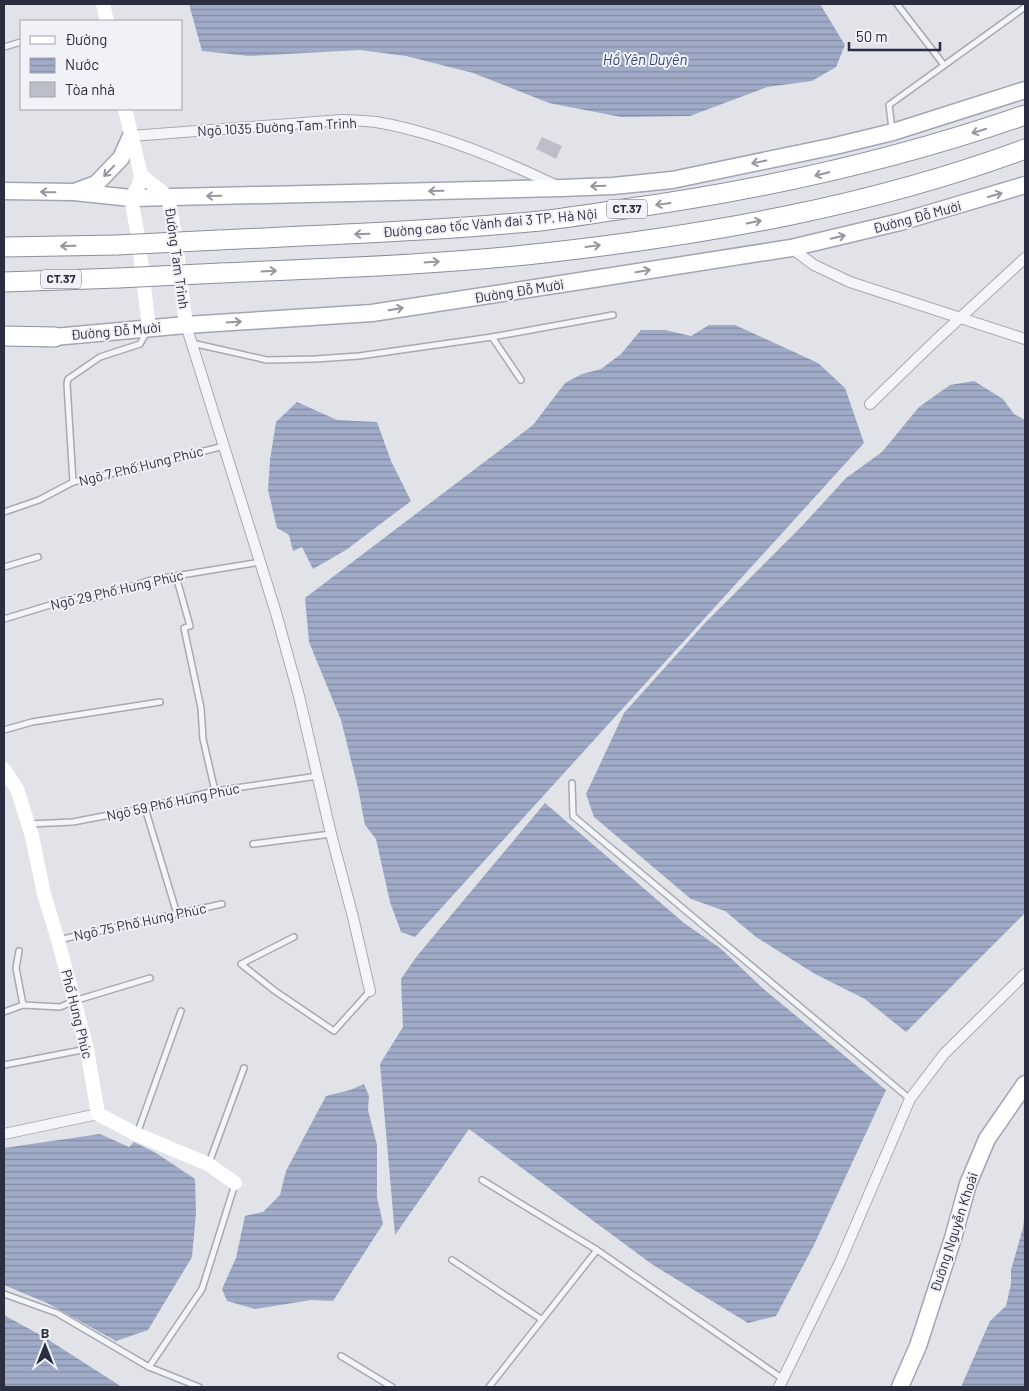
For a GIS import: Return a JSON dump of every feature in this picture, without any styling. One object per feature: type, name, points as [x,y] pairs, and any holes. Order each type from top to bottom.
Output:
[{"type":"highway","name":"Đường cao tốc Vành đai 3 TP. Hà Nội","points":[[4,247],[378,233],[541,220],[748,190],[902,154],[1025,115]]},
{"type":"highway","name":"CT.37","points":[[4,282],[380,266],[544,253],[680,235],[751,223],[911,186],[1025,150]]},
{"type":"highway","points":[[4,336],[55,337]]},
{"type":"main road","points":[[4,191],[74,192],[131,198],[613,186],[672,180],[835,146],[892,132],[1025,90]]},
{"type":"main road","points":[[74,192],[96,184],[121,158],[131,136]]},
{"type":"main road","name":"Đường Đỗ Mười","points":[[4,340],[186,325],[372,313],[791,248],[900,222],[1025,185]]},
{"type":"main road","name":"Đường Nguyễn Khoái","points":[[900,1387],[918,1346],[972,1175],[987,1139],[1025,1084]]},
{"type":"street","points":[[103,4],[105,20]]},
{"type":"street","points":[[125,110],[141,176],[138,187],[131,198],[138,236],[149,328]]},
{"type":"street","name":"Ngõ 1035 Đường Tam Trinh","points":[[131,136],[342,120],[375,122],[429,134],[518,167],[560,188]]},
{"type":"street","name":"Đường Tam Trinh","points":[[141,176],[168,197],[175,234],[186,325]]},
{"type":"street","points":[[791,248],[814,265],[831,274],[1025,339]]},
{"type":"street","points":[[870,404],[1025,258]]},
{"type":"street","points":[[186,325],[261,562],[299,696],[370,991]]},
{"type":"street","name":"Phố Hưng Phúc","points":[[4,769],[16,789],[28,824],[44,894],[87,1049],[98,1114]]},
{"type":"street","points":[[781,1383],[840,1262],[910,1099],[944,1054],[1025,974]]},
{"type":"street","points":[[4,1134],[98,1114],[136,1134],[208,1164],[235,1183]]},
{"type":"lane","points":[[897,4],[944,65]]},
{"type":"lane","points":[[892,132],[889,105],[1025,7]]},
{"type":"lane","points":[[4,47],[20,42]]},
{"type":"lane","points":[[191,343],[267,360],[315,359],[359,356],[492,338],[613,315]]},
{"type":"lane","points":[[73,482],[68,380],[100,357],[140,344],[149,328]]},
{"type":"lane","points":[[492,338],[521,380]]},
{"type":"lane","name":"Ngõ 7 Phố Hưng Phúc","points":[[4,512],[39,500],[73,482],[224,446]]},
{"type":"lane","points":[[4,567],[38,557]]},
{"type":"lane","name":"Ngõ 29 Phố Hưng Phúc","points":[[4,619],[73,598],[95,598],[151,580],[261,562]]},
{"type":"lane","points":[[176,576],[190,626],[184,628],[199,700],[203,739],[215,791]]},
{"type":"lane","points":[[4,730],[32,722],[160,702]]},
{"type":"lane","name":"Ngõ 59 Phố Hưng Phúc","points":[[28,824],[73,822],[145,808],[215,791],[318,776]]},
{"type":"lane","points":[[572,783],[573,816],[910,1099]]},
{"type":"lane","points":[[145,808],[177,914]]},
{"type":"lane","points":[[254,844],[331,834]]},
{"type":"lane","name":"Ngõ 75 Phố Hưng Phúc","points":[[58,940],[222,904]]},
{"type":"lane","points":[[294,937],[241,964],[334,1031],[370,991]]},
{"type":"lane","points":[[19,951],[16,968],[23,1005]]},
{"type":"lane","points":[[4,1012],[23,1005],[60,1007],[150,978]]},
{"type":"lane","points":[[136,1134],[181,1011]]},
{"type":"lane","points":[[4,1065],[87,1049]]},
{"type":"lane","points":[[208,1164],[244,1068]]},
{"type":"lane","points":[[482,1180],[597,1250],[781,1383]]},
{"type":"lane","points":[[149,1367],[202,1289],[235,1183]]},
{"type":"lane","points":[[489,1387],[597,1250]]},
{"type":"lane","points":[[452,1260],[541,1319]]},
{"type":"lane","points":[[4,1294],[58,1313],[149,1367],[199,1387]]},
{"type":"lane","points":[[341,1356],[392,1387]]},
{"type":"water","name":"Hồ Yên Duyên","points":[[189,4],[820,4],[845,45],[836,67],[812,81],[767,87],[690,116],[621,117],[549,103],[473,73],[406,56],[360,50],[250,56],[202,51]]},
{"type":"water","points":[[709,325],[735,325],[818,363],[845,388],[864,443],[415,937],[401,932],[390,902],[376,839],[365,825],[341,720],[309,642],[305,598],[533,425],[565,383],[582,374],[601,369],[621,354],[641,330],[665,330],[691,336]]},
{"type":"water","points":[[974,381],[1003,399],[1014,414],[1025,420],[1025,913],[906,1032],[865,999],[815,974],[756,937],[725,911],[691,899],[594,817],[586,794],[624,713],[705,623],[802,526],[846,478],[882,452],[919,407],[950,385]]},
{"type":"water","points":[[297,402],[337,420],[377,422],[391,461],[411,501],[346,550],[313,569],[302,547],[293,551],[289,535],[277,528],[268,490],[270,460],[276,422]]},
{"type":"water","points":[[545,803],[684,923],[720,948],[766,991],[886,1090],[813,1247],[776,1316],[748,1323],[653,1265],[469,1129],[395,1235],[380,1064],[403,1027],[401,979],[417,956]]},
{"type":"water","points":[[364,1084],[369,1096],[368,1110],[377,1145],[377,1197],[383,1224],[333,1301],[311,1300],[255,1309],[227,1301],[222,1289],[236,1258],[245,1216],[263,1212],[280,1195],[286,1171],[326,1096],[350,1090]]},
{"type":"water","points":[[100,1134],[129,1147],[134,1142],[156,1153],[195,1179],[196,1213],[192,1257],[148,1330],[116,1341],[47,1303],[4,1285],[4,1148]]},
{"type":"water","points":[[1025,1211],[1025,1387],[961,1387],[990,1321],[1006,1306],[1011,1284],[1011,1270],[1023,1228]]},
{"type":"water","points":[[4,1315],[44,1337],[122,1387],[4,1387]]},
{"type":"building","points":[[542,137],[562,146],[556,159],[536,149]]}]
